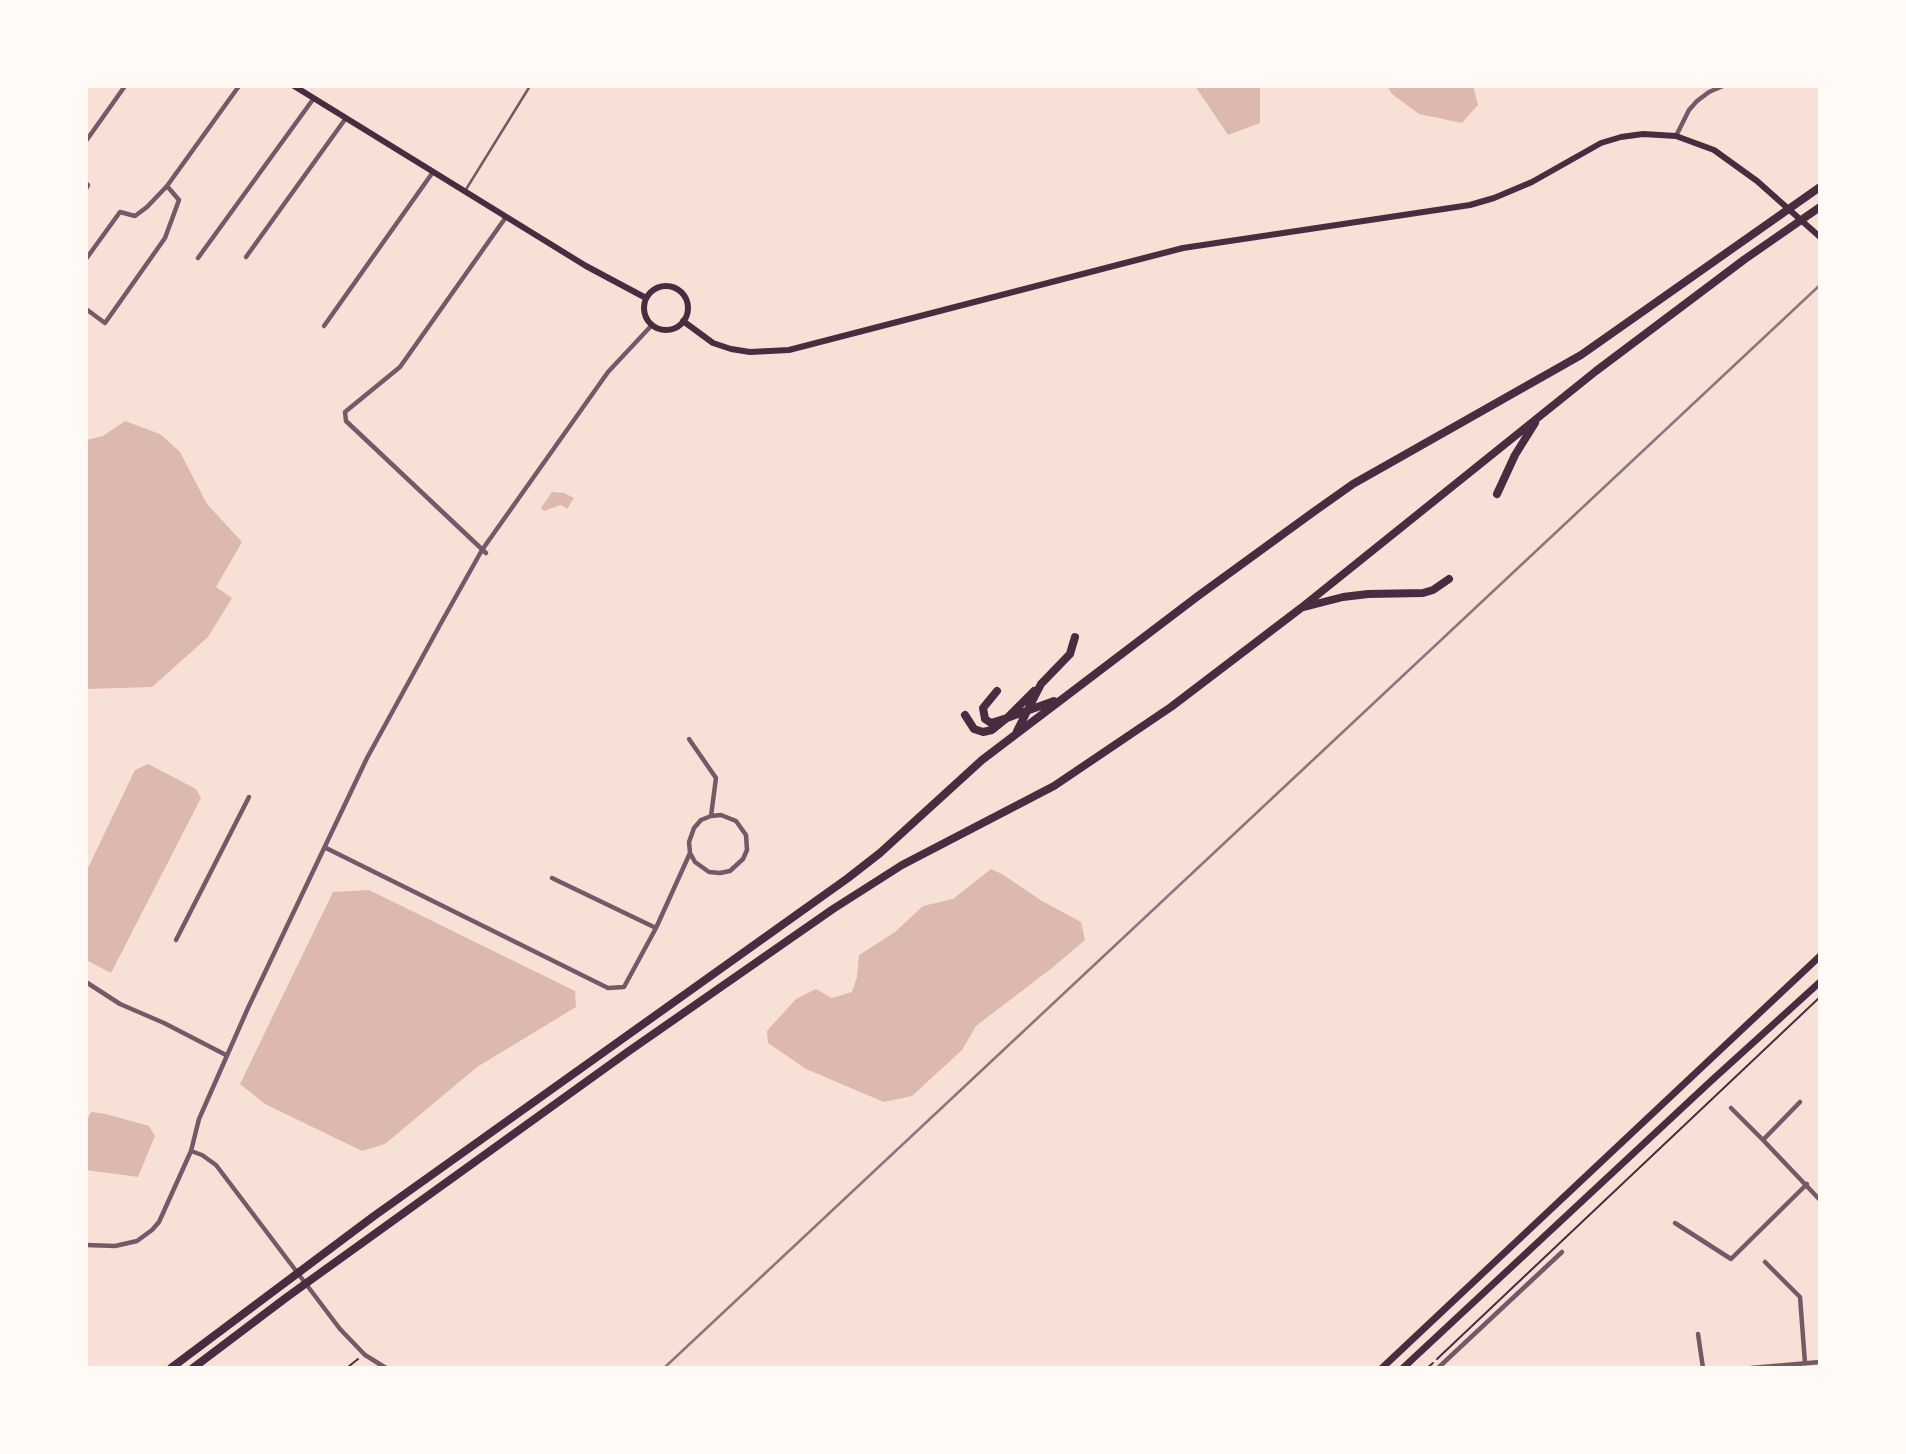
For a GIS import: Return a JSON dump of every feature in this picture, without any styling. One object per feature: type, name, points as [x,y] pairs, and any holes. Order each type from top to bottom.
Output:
[{"type":"highway","points":[[171,1368],[385,1208],[848,878],[1014,735],[1198,596],[1353,484],[1581,355],[1820,187]]},
{"type":"highway","points":[[193,1368],[287,1297],[629,1051],[833,909],[902,865],[1054,786],[1171,706],[1301,608],[1538,418],[1745,259],[1820,207]]},
{"type":"highway","points":[[1497,494],[1515,455],[1538,418]]},
{"type":"highway","points":[[1301,608],[1343,597],[1423,593],[1449,579]]},
{"type":"highway","points":[[965,715],[974,729],[983,732],[992,730],[1070,654],[1075,637]]},
{"type":"highway","points":[[1014,735],[1041,684]]},
{"type":"highway","points":[[997,691],[985,703],[983,714],[991,723],[1063,698]]},
{"type":"main road","points":[[294,86],[586,266],[646,298]]},
{"type":"main road","points":[[683,321],[713,343],[731,349],[750,352],[789,350],[1183,248],[1470,205],[1521,187],[1582,152],[1610,140],[1643,134],[1676,136],[1714,150],[1757,181],[1820,237]]},
{"type":"main road","points":[[664,286],[678,289],[688,308],[683,321],[672,329],[665,330],[652,325],[644,312],[646,298],[656,288],[664,286]]},
{"type":"main road","points":[[1382,1368],[1820,956]]},
{"type":"main road","points":[[1404,1368],[1820,982]]},
{"type":"street","points":[[86,141],[125,86]]},
{"type":"street","points":[[86,259],[120,212],[135,216],[167,186],[239,86]]},
{"type":"street","points":[[1676,136],[1689,110],[1697,101],[1723,86]]},
{"type":"street","points":[[198,258],[315,98]]},
{"type":"street","points":[[246,257],[347,118]]},
{"type":"street","points":[[324,326],[433,172]]},
{"type":"street","points":[[86,183],[86,189]]},
{"type":"street","points":[[86,309],[105,323],[165,238],[179,200],[167,186]]},
{"type":"street","points":[[484,552],[346,421],[345,412],[400,367],[506,217]]},
{"type":"street","points":[[86,1245],[100,1247],[137,1241],[152,1230],[167,1207],[191,1151],[199,1119],[226,1055],[367,758],[484,552],[608,372],[652,325]]},
{"type":"street","points":[[689,739],[716,778],[711,816]]},
{"type":"street","points":[[176,940],[249,797]]},
{"type":"street","points":[[326,848],[608,988],[624,986],[656,928],[690,853],[691,832],[701,820],[711,816],[728,816],[741,826],[747,840],[743,859],[737,866],[720,873],[709,872],[700,867],[690,853]]},
{"type":"street","points":[[551,878],[656,928]]},
{"type":"street","points":[[86,982],[120,1004],[226,1055]]},
{"type":"street","points":[[1763,1140],[1800,1102]]},
{"type":"street","points":[[1731,1108],[1820,1200]]},
{"type":"street","points":[[191,1151],[216,1165],[322,1306],[365,1355],[386,1368]]},
{"type":"street","points":[[1675,1223],[1731,1259],[1807,1184]]},
{"type":"street","points":[[1438,1368],[1562,1252]]},
{"type":"street","points":[[1765,1262],[1800,1297],[1802,1365]]},
{"type":"street","points":[[1699,1334],[1703,1368]]},
{"type":"street","points":[[1751,1368],[1820,1362]]},
{"type":"lane","points":[[465,191],[530,86]]},
{"type":"path","points":[[1427,1368],[1820,997]]},
{"type":"path","points":[[340,1368],[348,1367],[365,1355]]},
{"type":"shaded area","points":[[1195,86],[1260,86],[1260,123],[1228,135]]},
{"type":"shaded area","points":[[1387,86],[1473,86],[1478,105],[1462,123],[1419,114],[1392,94]]},
{"type":"shaded area","points":[[125,421],[160,434],[180,452],[207,504],[242,542],[216,587],[232,598],[208,637],[152,687],[86,689],[86,440],[103,436]]},
{"type":"shaded area","points":[[552,492],[564,493],[574,498],[567,509],[561,505],[544,511],[541,508]]},
{"type":"shaded area","points":[[148,764],[196,789],[201,798],[111,973],[86,960],[86,872],[135,770]]},
{"type":"shaded area","points":[[991,869],[1081,922],[1085,940],[976,1026],[962,1050],[912,1096],[884,1102],[806,1069],[768,1043],[767,1031],[796,999],[816,989],[832,998],[852,992],[857,977],[859,955],[895,932],[923,906],[953,899]]},
{"type":"shaded area","points":[[369,890],[575,991],[576,1007],[477,1067],[385,1144],[362,1151],[265,1104],[240,1084],[333,892]]},
{"type":"shaded area","points":[[91,1112],[149,1126],[155,1136],[138,1177],[86,1170],[86,1122]]},
{"type":"railway","points":[[664,1368],[1820,285]]}]
